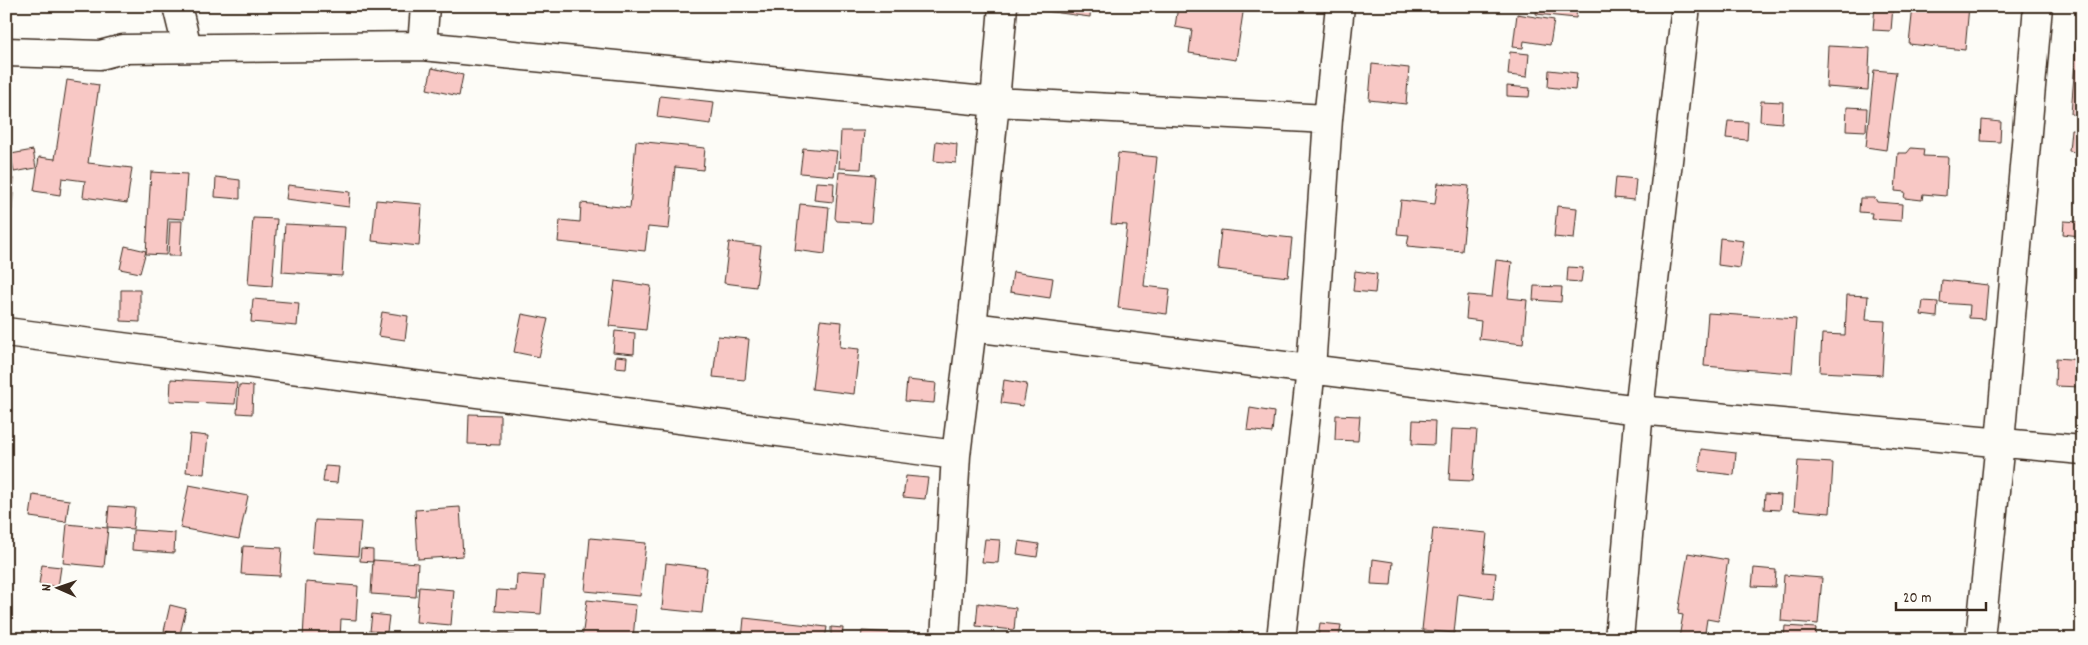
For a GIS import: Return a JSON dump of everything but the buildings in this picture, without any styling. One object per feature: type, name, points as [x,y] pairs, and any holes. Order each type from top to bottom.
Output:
[{"type":"street","points":[[177,6],[187,47]]},
{"type":"street","points":[[422,46],[425,6]]},
{"type":"street","points":[[945,639],[956,455],[972,326],[1003,6]]},
{"type":"street","points":[[1281,639],[1311,369],[1328,119],[1340,6]]},
{"type":"street","points":[[1619,639],[1639,410],[1686,6]]},
{"type":"street","points":[[1980,639],[2000,442],[2038,6]]},
{"type":"street","points":[[6,52],[100,55],[123,49],[187,47],[422,46],[995,102],[1328,119]]},
{"type":"street","points":[[972,326],[1639,410],[2082,450]]},
{"type":"street","points":[[6,332],[956,455]]}]
